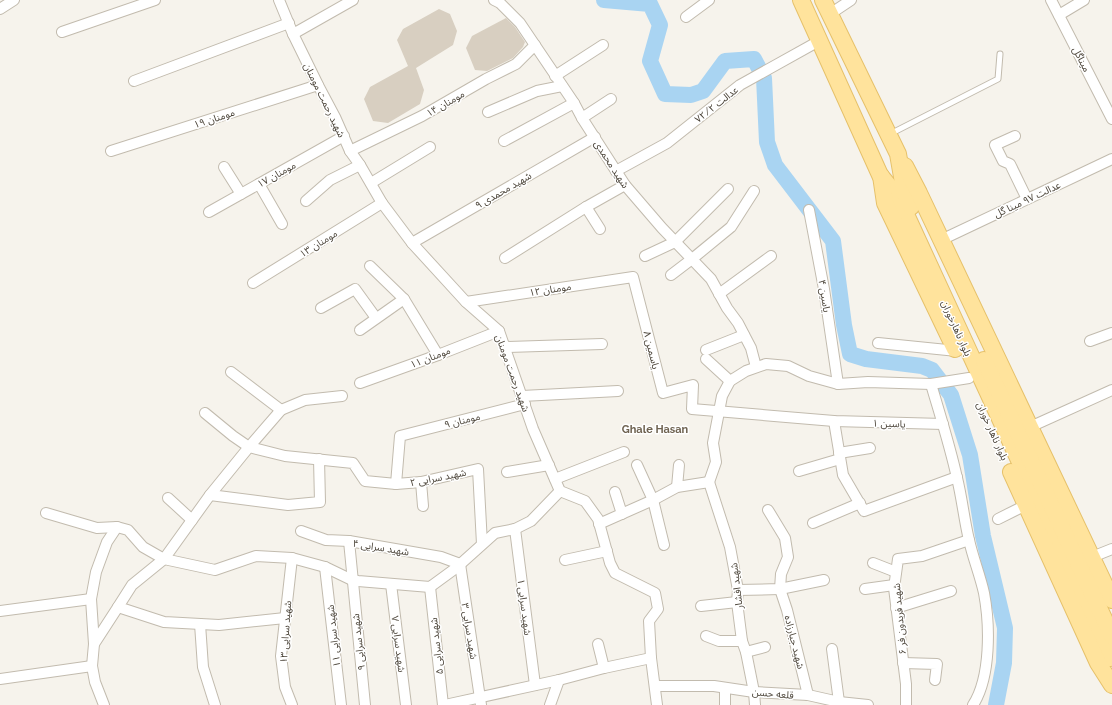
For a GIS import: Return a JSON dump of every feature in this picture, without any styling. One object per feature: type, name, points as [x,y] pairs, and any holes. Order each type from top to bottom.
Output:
[{"type":"main road","name":"بلوار ناهارخوران","points":[[801,0],[880,175],[898,197],[1107,663]]},
{"type":"main road","name":"بلوار ناهارخوران","points":[[826,7],[898,154],[905,194],[1019,433],[1112,636]]},
{"type":"main road","points":[[898,154],[919,192],[1112,600]]},
{"type":"main road","name":"بلوار ناهار خوران","points":[[880,175],[885,203],[969,378],[1026,505],[1107,663],[1112,685]]},
{"type":"street","points":[[0,9],[14,0]]},
{"type":"street","points":[[62,32],[155,0]]},
{"type":"street","name":"شهید رحمت مومنان","points":[[279,0],[350,151],[360,164],[382,203],[412,243],[466,302],[499,331],[533,429],[560,491]]},
{"type":"street","points":[[294,34],[353,0]]},
{"type":"street","name":"شهید محمدی","points":[[494,0],[500,3],[520,23],[574,103],[625,185],[662,228],[711,279],[727,308],[738,323],[751,348],[756,367]]},
{"type":"street","points":[[686,17],[709,0]]},
{"type":"street","points":[[826,7],[852,0]]},
{"type":"street","name":"میناگل","points":[[1051,0],[1109,105],[1112,119]]},
{"type":"street","points":[[1059,15],[1084,0]]},
{"type":"street","points":[[134,81],[289,23]]},
{"type":"street","name":"عدالت ۷۲/۲","points":[[616,171],[667,142],[740,85],[819,41]]},
{"type":"street","points":[[555,76],[603,45]]},
{"type":"street","name":"مومنان ۱۴","points":[[350,151],[422,116],[486,79],[516,64],[535,46]]},
{"type":"street","name":"مومنان ۱۹","points":[[111,151],[318,85]]},
{"type":"street","points":[[488,112],[537,91],[562,86]]},
{"type":"street","points":[[582,118],[611,99]]},
{"type":"street","points":[[504,141],[574,103]]},
{"type":"street","name":"مومنان ۱۷","points":[[208,212],[344,136]]},
{"type":"street","points":[[1015,136],[995,145],[1003,161],[1010,164],[1027,199]]},
{"type":"street","name":"۹ شهید محمدی","points":[[412,243],[595,137]]},
{"type":"street","points":[[371,183],[430,147]]},
{"type":"street","name":"عدالت ۹۷ مینا گل","points":[[942,240],[1112,159]]},
{"type":"street","points":[[306,201],[330,180],[360,164]]},
{"type":"street","points":[[224,167],[241,194]]},
{"type":"street","points":[[259,184],[282,224]]},
{"type":"street","points":[[505,258],[586,207],[625,185]]},
{"type":"street","points":[[645,256],[676,242],[728,189]]},
{"type":"street","points":[[670,275],[731,228],[754,191]]},
{"type":"street","name":"مومنان ۱۳","points":[[253,283],[382,203]]},
{"type":"street","points":[[586,207],[600,229]]},
{"type":"street","name":"یاسین ۴","points":[[809,210],[824,289],[838,384]]},
{"type":"street","points":[[719,294],[771,256]]},
{"type":"street","points":[[370,266],[404,299],[438,355]]},
{"type":"street","name":"مومنان ۱۲","points":[[466,302],[633,277]]},
{"type":"street","name":"یاسمین ۸","points":[[633,277],[663,393],[693,385],[692,409]]},
{"type":"street","points":[[321,308],[355,289],[376,318]]},
{"type":"street","points":[[360,330],[404,299]]},
{"type":"street","name":"مومنان ۱۱","points":[[360,383],[499,331]]},
{"type":"street","points":[[1090,341],[1112,333]]},
{"type":"street","points":[[730,381],[706,354],[744,335]]},
{"type":"street","points":[[878,343],[956,351]]},
{"type":"street","points":[[505,348],[602,344]]},
{"type":"street","points":[[599,524],[653,500],[677,487],[709,482],[716,462],[713,443],[722,396],[730,381],[746,371],[756,367],[766,364],[788,366],[809,376],[838,384],[868,382],[934,384],[969,378]]},
{"type":"street","points":[[231,372],[281,410]]},
{"type":"street","points":[[934,384],[957,478],[969,540],[984,593],[988,630],[986,664],[978,697],[973,705]]},
{"type":"street","points":[[1030,427],[1112,390]]},
{"type":"street","name":"مومنان ۹","points":[[396,484],[400,436],[523,400],[618,391]]},
{"type":"street","points":[[94,644],[132,585],[164,559],[210,495],[281,410],[305,400],[342,396]]},
{"type":"street","name":"یاسین ۱","points":[[692,409],[834,422],[943,424]]},
{"type":"street","points":[[205,413],[249,448]]},
{"type":"street","points":[[834,422],[843,475],[862,507]]},
{"type":"street","name":"شهید سرایی ۲","points":[[249,448],[284,456],[353,463],[365,481],[396,484],[421,482],[478,469],[482,544]]},
{"type":"street","points":[[799,471],[840,456],[870,448]]},
{"type":"street","points":[[555,479],[624,452]]},
{"type":"street","points":[[210,495],[288,505],[320,502],[319,459]]},
{"type":"street","points":[[507,472],[548,464]]},
{"type":"street","points":[[637,465],[653,500],[664,545]]},
{"type":"street","points":[[677,487],[680,465]]},
{"type":"street","points":[[813,523],[957,478]]},
{"type":"street","points":[[421,482],[423,506]]},
{"type":"street","name":"شهید افشار","points":[[709,482],[730,547],[738,590],[737,602],[742,641],[746,652],[755,705]]},
{"type":"street","points":[[46,513],[97,528],[117,527],[128,530],[143,548],[164,559],[215,570],[256,556],[292,558],[325,567],[352,580],[430,587],[460,564],[495,533],[516,529],[530,521],[560,491],[585,501],[598,519],[610,563],[615,573],[655,593],[658,609],[649,621],[657,705]]},
{"type":"street","points":[[615,492],[622,514]]},
{"type":"street","points":[[168,498],[192,520]]},
{"type":"street","points":[[998,519],[1026,505]]},
{"type":"street","points":[[768,510],[785,538],[788,557],[781,574],[780,589]]},
{"type":"street","points":[[104,705],[95,682],[92,666],[94,644],[91,599],[96,572],[106,542],[117,527]]},
{"type":"street","name":"شهید سرایی ۱","points":[[516,529],[535,686]]},
{"type":"street","name":"شهید سرایی ۴","points":[[301,531],[326,540],[349,541],[440,557],[460,564]]},
{"type":"street","name":"شهید فریدون فر ۶","points":[[906,705],[906,684],[894,585],[898,559],[922,556],[969,540]]},
{"type":"street","name":"شهید سرایی ۹","points":[[349,541],[365,705]]},
{"type":"street","points":[[1092,557],[1112,549]]},
{"type":"street","points":[[565,560],[607,551]]},
{"type":"street","name":"شهید سرایی ۱۳","points":[[292,558],[281,656],[285,687],[292,705]]},
{"type":"street","points":[[873,563],[896,572]]},
{"type":"street","name":"شهید سرایی ۳","points":[[460,564],[481,701]]},
{"type":"street","name":"شهید سرایی ۱۱","points":[[325,567],[341,705]]},
{"type":"street","points":[[738,590],[780,589],[824,580]]},
{"type":"street","name":"شهید سرایی ۷","points":[[391,584],[406,705]]},
{"type":"street","points":[[865,589],[894,585]]},
{"type":"street","name":"شهید سرایی ۵","points":[[430,587],[444,705]]},
{"type":"street","name":"شهید جبارزاده","points":[[780,589],[787,610],[808,696]]},
{"type":"street","points":[[896,608],[951,592]]},
{"type":"street","points":[[0,611],[91,599]]},
{"type":"street","points":[[701,606],[737,602]]},
{"type":"street","points":[[118,607],[164,622],[219,625],[285,618]]},
{"type":"street","points":[[200,624],[203,667],[215,705]]},
{"type":"street","points":[[706,636],[719,641],[742,641]]},
{"type":"street","points":[[598,644],[604,668]]},
{"type":"street","points":[[746,652],[765,647]]},
{"type":"street","points":[[832,649],[839,702]]},
{"type":"street","points":[[444,705],[481,701],[604,668],[652,658]]},
{"type":"street","points":[[903,663],[937,664],[935,680]]},
{"type":"street","points":[[0,679],[92,666]]},
{"type":"street","points":[[550,705],[559,680]]},
{"type":"street","name":"قلعه حسن","points":[[655,686],[714,686],[754,692],[808,696],[822,702],[868,705]]},
{"type":"street","points":[[725,688],[725,705]]},
{"type":"lane","points":[[889,134],[998,79],[1000,54]]},
{"type":"building","points":[[439,9],[450,14],[457,31],[453,45],[416,68],[424,90],[420,104],[388,123],[373,121],[364,99],[370,87],[408,66],[397,40],[403,29]]},
{"type":"building","points":[[506,18],[515,27],[525,42],[523,47],[513,58],[487,71],[475,70],[466,48],[472,36]]},
{"type":"waterway","points":[[604,0],[650,4],[660,25],[650,61],[665,94],[691,95],[703,91],[725,61],[754,59],[764,78],[767,142],[775,165],[833,241],[844,325],[850,354],[866,359],[922,366],[932,370],[951,395],[970,455],[983,536],[1005,628],[1004,663],[996,705]]},
{"type":"district","name":"Ghale Hasan","points":[[655,429]]}]
